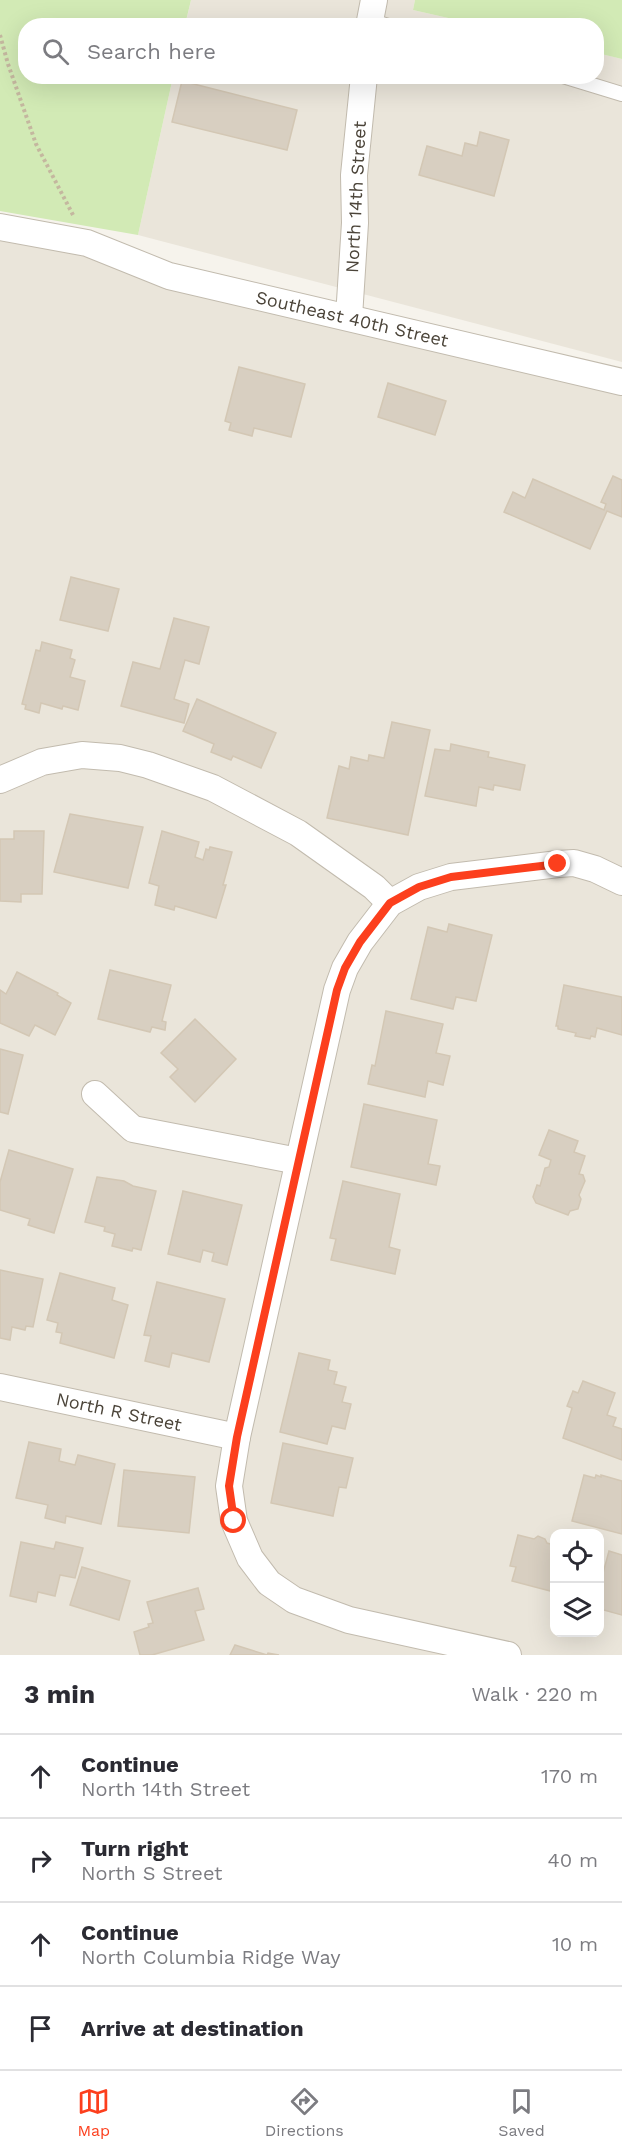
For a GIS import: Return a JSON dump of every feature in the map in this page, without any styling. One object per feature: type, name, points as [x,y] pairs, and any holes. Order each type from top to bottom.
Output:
[{"type":"street","name":"North 14th Street","points":[[349,317],[355,223],[354,175],[363,84]]},
{"type":"street","name":"Southeast 40th Street","points":[[0,227],[87,243],[169,276],[622,382]]},
{"type":"street","points":[[0,780],[42,762],[82,755],[120,758],[148,765],[213,788],[298,833],[374,887],[390,903]]},
{"type":"street","points":[[508,1655],[349,1620],[294,1600],[269,1583],[250,1558],[234,1521],[229,1486],[237,1437],[337,990],[345,968],[360,942],[390,903],[419,887],[451,877],[574,863],[622,882]]},
{"type":"street","points":[[95,1094],[133,1129],[298,1161]]},
{"type":"street","name":"North R Street","points":[[0,1388],[237,1437]]},
{"type":"lane","points":[[589,84],[622,94]]},
{"type":"path","points":[[0,36],[36,144],[87,243]]},
{"type":"shaded area","points":[[191,0],[415,0],[413,10],[448,18],[187,18]]},
{"type":"shaded area","points":[[604,55],[622,59],[622,362],[138,235],[171,84],[604,84]]},
{"type":"shaded area","points":[[0,231],[622,395],[622,1655],[0,1655]]},
{"type":"green space","points":[[0,0],[191,0],[187,18],[18,18],[18,84],[171,84],[138,235],[0,211]]},
{"type":"green space","points":[[415,0],[622,0],[622,59],[604,55],[604,18],[448,18],[413,10]]},
{"type":"building","points":[[181,84],[194,84],[297,110],[287,150],[172,122]]},
{"type":"building","points":[[480,132],[509,140],[494,196],[419,175],[427,146],[462,156],[465,143],[477,146]]},
{"type":"building","points":[[239,367],[305,384],[291,437],[254,428],[252,436],[229,430],[231,423],[225,421]]},
{"type":"building","points":[[388,383],[446,401],[435,435],[378,417]]},
{"type":"building","points":[[613,476],[622,480],[622,517],[607,511],[590,549],[504,512],[513,492],[525,498],[533,479],[604,510],[606,504],[601,502]]},
{"type":"building","points":[[71,577],[119,589],[108,631],[60,620]]},
{"type":"building","points":[[174,618],[209,627],[199,664],[185,660],[174,699],[189,704],[184,723],[121,706],[133,662],[160,669]]},
{"type":"building","points":[[42,642],[72,650],[70,658],[75,660],[70,677],[85,681],[78,710],[63,706],[62,709],[41,703],[39,713],[25,709],[26,705],[22,704],[36,650],[40,651]]},
{"type":"building","points":[[197,699],[276,733],[261,768],[233,756],[231,760],[211,752],[214,744],[183,731]]},
{"type":"building","points":[[392,722],[430,730],[408,835],[327,818],[339,766],[349,769],[351,757],[368,761],[369,755],[384,758]]},
{"type":"building","points":[[451,744],[489,752],[488,757],[525,765],[520,790],[494,785],[493,790],[479,787],[476,806],[425,796],[435,749],[450,751]]},
{"type":"building","points":[[70,814],[143,827],[128,888],[54,872]]},
{"type":"building","points":[[14,831],[44,831],[42,894],[21,894],[21,902],[0,901],[0,839],[14,839]]},
{"type":"building","points":[[162,831],[199,842],[195,857],[203,860],[206,849],[209,850],[210,847],[232,852],[223,885],[226,885],[216,918],[175,906],[174,910],[155,905],[159,886],[149,883]]},
{"type":"building","points":[[449,924],[492,935],[476,1001],[456,997],[453,1009],[411,999],[428,927],[447,932]]},
{"type":"building","points":[[110,970],[171,985],[162,1021],[166,1022],[165,1030],[152,1027],[150,1032],[98,1019]]},
{"type":"building","points":[[17,972],[58,993],[57,995],[71,1003],[55,1035],[35,1025],[29,1036],[0,1023],[0,990],[6,994]]},
{"type":"building","points":[[564,985],[622,997],[622,1035],[597,1028],[595,1037],[591,1036],[590,1039],[558,1029],[556,1026]]},
{"type":"building","points":[[386,1011],[443,1024],[436,1053],[450,1056],[443,1085],[428,1081],[425,1097],[368,1084],[372,1065],[375,1066]]},
{"type":"building","points":[[195,1019],[236,1059],[195,1102],[170,1077],[178,1069],[161,1053]]},
{"type":"building","points":[[0,1049],[23,1055],[8,1114],[0,1112]]},
{"type":"building","points":[[364,1104],[437,1120],[428,1164],[440,1166],[436,1185],[351,1167]]},
{"type":"building","points":[[549,1130],[578,1141],[574,1152],[585,1156],[579,1174],[583,1175],[585,1181],[579,1195],[581,1199],[578,1209],[570,1211],[568,1215],[536,1203],[533,1197],[537,1185],[540,1186],[545,1168],[549,1167],[551,1160],[539,1155]]},
{"type":"building","points":[[9,1150],[73,1169],[54,1233],[28,1225],[30,1219],[0,1210],[0,1182]]},
{"type":"building","points":[[97,1177],[124,1181],[133,1186],[156,1191],[141,1250],[133,1248],[132,1251],[112,1246],[115,1234],[104,1231],[105,1227],[85,1222]]},
{"type":"building","points":[[343,1181],[400,1194],[389,1247],[400,1250],[395,1274],[331,1260],[336,1239],[330,1238]]},
{"type":"building","points":[[183,1191],[242,1205],[227,1265],[212,1261],[214,1253],[203,1250],[200,1262],[168,1254]]},
{"type":"building","points":[[0,1270],[43,1279],[33,1327],[26,1326],[25,1330],[12,1327],[10,1340],[0,1338]]},
{"type":"building","points":[[60,1273],[115,1288],[112,1300],[128,1305],[114,1358],[60,1343],[62,1333],[56,1332],[58,1323],[47,1320]]},
{"type":"building","points":[[157,1282],[225,1299],[209,1362],[172,1353],[169,1367],[145,1361],[151,1336],[144,1335]]},
{"type":"building","points":[[299,1353],[330,1360],[328,1370],[337,1372],[334,1384],[346,1387],[342,1402],[351,1404],[345,1429],[332,1426],[327,1444],[280,1432]]},
{"type":"building","points":[[583,1381],[615,1393],[607,1415],[616,1418],[613,1426],[622,1429],[622,1460],[563,1438],[572,1408],[567,1406],[573,1391],[578,1393]]},
{"type":"building","points":[[29,1442],[61,1449],[59,1461],[75,1465],[78,1455],[115,1464],[101,1524],[66,1516],[65,1523],[45,1518],[48,1505],[16,1498]]},
{"type":"building","points":[[283,1443],[353,1458],[346,1488],[339,1487],[333,1516],[271,1503]]},
{"type":"building","points":[[124,1470],[195,1477],[189,1533],[118,1526]]},
{"type":"building","points":[[584,1475],[595,1478],[596,1475],[601,1477],[601,1475],[622,1481],[622,1534],[572,1521]]},
{"type":"building","points":[[518,1535],[534,1539],[538,1536],[545,1539],[550,1544],[550,1591],[512,1581],[516,1567],[510,1566]]},
{"type":"building","points":[[21,1542],[54,1549],[56,1542],[83,1548],[75,1578],[60,1575],[55,1596],[38,1592],[36,1602],[10,1596]]},
{"type":"building","points":[[609,1551],[622,1555],[622,1615],[604,1610],[604,1569]]},
{"type":"building","points":[[82,1567],[130,1581],[119,1620],[70,1605]]},
{"type":"building","points":[[198,1588],[204,1609],[195,1611],[204,1640],[152,1655],[140,1655],[134,1632],[149,1627],[148,1624],[153,1623],[147,1602]]},
{"type":"building","points":[[235,1645],[267,1655],[230,1655]]},
{"type":"route","points":[[234,1521],[229,1486],[237,1437],[337,990],[345,968],[360,942],[390,903],[419,887],[451,877],[558,864]]}]
